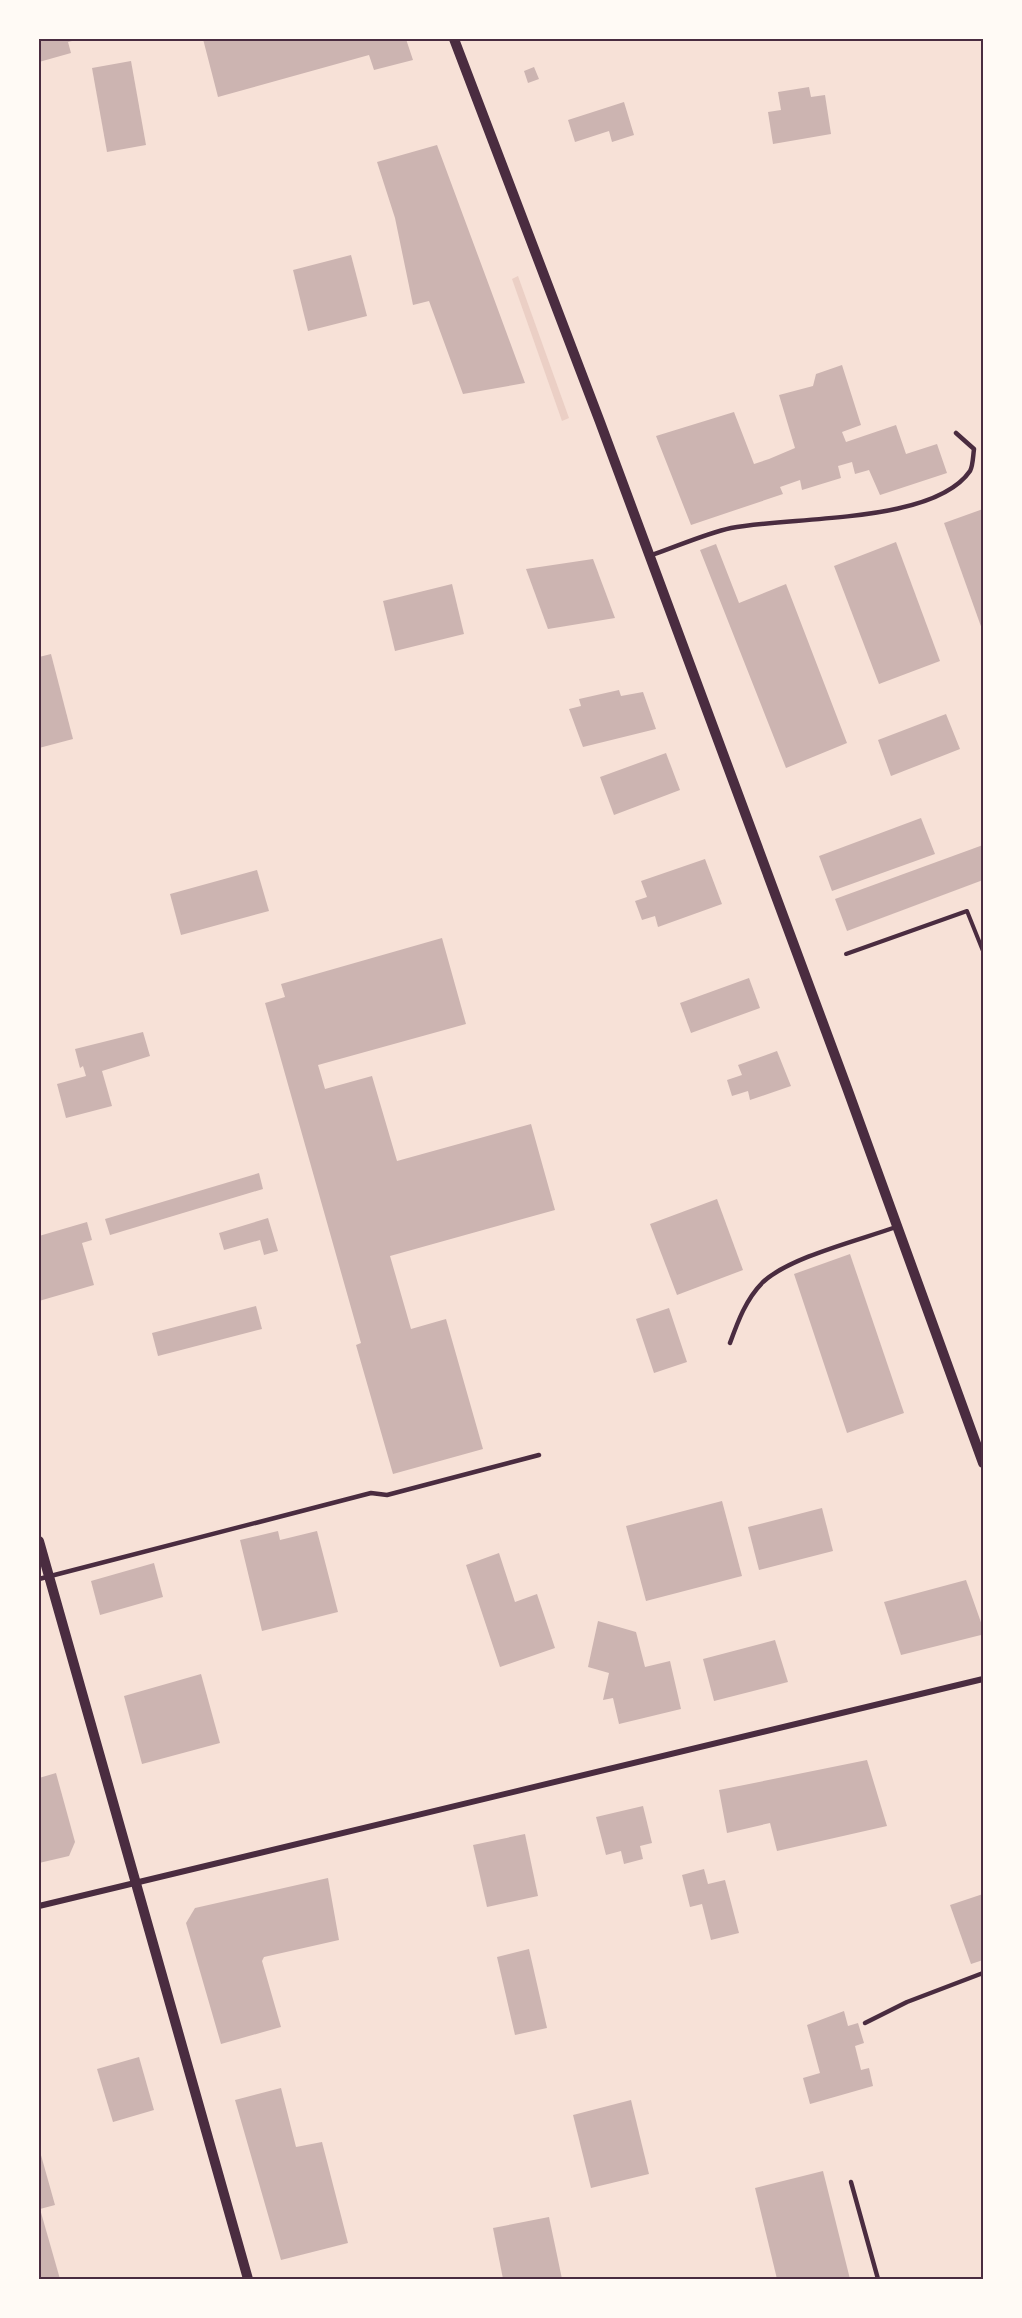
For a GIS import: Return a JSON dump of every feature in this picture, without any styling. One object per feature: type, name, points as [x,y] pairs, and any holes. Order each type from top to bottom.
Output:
[{"type":"street","points":[[454,39],[898,1226],[983,1463]]},
{"type":"street","points":[[39,1541],[44,1578],[136,1882],[248,2279]]},
{"type":"street","points":[[39,1906],[983,1678]]},
{"type":"lane","points":[[649,556],[730,529],[778,521],[900,509],[934,499],[956,485],[971,470],[974,449],[956,433]]},
{"type":"lane","points":[[730,1343],[743,1308],[763,1283],[781,1269],[898,1226]]},
{"type":"lane","points":[[44,1578],[371,1493],[387,1496],[539,1455]]},
{"type":"lane","points":[[865,2023],[907,2002],[983,1973]]},
{"type":"lane","points":[[851,2182],[878,2279]]},
{"type":"path","points":[[846,954],[967,910],[983,951]]},
{"type":"shaded area","points":[[518,276],[569,418],[562,421],[512,279]]},
{"type":"building","points":[[39,39],[76,40],[68,42],[71,53],[39,62]]},
{"type":"building","points":[[203,39],[406,39],[413,60],[374,70],[369,55],[218,97]]},
{"type":"building","points":[[131,61],[146,145],[107,152],[92,68]]},
{"type":"building","points":[[534,67],[539,79],[528,83],[524,71]]},
{"type":"building","points":[[809,87],[811,97],[825,95],[831,134],[773,144],[768,112],[781,110],[778,92]]},
{"type":"building","points":[[624,102],[634,135],[612,142],[609,131],[575,142],[568,120]]},
{"type":"building","points":[[437,145],[525,383],[463,394],[429,301],[413,305],[395,218],[377,162]]},
{"type":"building","points":[[351,255],[367,316],[308,331],[293,270]]},
{"type":"building","points":[[842,365],[861,425],[842,432],[846,442],[896,425],[906,454],[937,444],[947,473],[880,495],[869,470],[855,474],[852,462],[838,466],[841,478],[802,490],[800,480],[780,487],[783,494],[691,525],[656,436],[734,412],[754,464],[769,459],[795,448],[779,395],[813,386],[816,374]]},
{"type":"building","points":[[983,509],[983,632],[944,523]]},
{"type":"building","points":[[896,542],[940,661],[879,684],[834,566]]},
{"type":"building","points":[[716,544],[739,603],[786,584],[847,743],[786,768],[700,550]]},
{"type":"building","points":[[593,559],[615,618],[548,629],[526,569]]},
{"type":"building","points":[[452,584],[464,634],[395,651],[383,601]]},
{"type":"building","points":[[51,654],[73,739],[39,748],[39,657]]},
{"type":"building","points":[[619,690],[621,696],[643,692],[656,729],[583,747],[569,709],[581,706],[579,699]]},
{"type":"building","points":[[946,714],[960,749],[891,776],[878,740]]},
{"type":"building","points":[[666,753],[680,790],[614,815],[600,777]]},
{"type":"building","points":[[921,818],[935,854],[832,891],[819,856]]},
{"type":"building","points":[[983,845],[983,880],[847,931],[835,899]]},
{"type":"building","points":[[705,859],[722,904],[658,927],[655,916],[642,920],[635,901],[647,897],[641,881]]},
{"type":"building","points":[[257,870],[269,911],[181,935],[170,894]]},
{"type":"building","points":[[442,938],[466,1024],[318,1065],[325,1089],[372,1076],[397,1161],[531,1124],[555,1210],[390,1256],[411,1329],[446,1319],[483,1449],[393,1474],[356,1345],[361,1343],[265,1003],[285,997],[281,984]]},
{"type":"building","points":[[749,978],[760,1008],[691,1033],[680,1003]]},
{"type":"building","points":[[143,1032],[150,1056],[102,1071],[112,1106],[66,1118],[57,1084],[86,1076],[83,1066],[80,1068],[75,1049]]},
{"type":"building","points":[[777,1051],[791,1086],[750,1100],[748,1091],[732,1096],[727,1080],[742,1075],[738,1065]]},
{"type":"building","points":[[259,1173],[263,1189],[110,1235],[105,1219]]},
{"type":"building","points":[[717,1199],[743,1270],[677,1295],[650,1224]]},
{"type":"building","points":[[268,1218],[278,1251],[264,1255],[260,1240],[224,1250],[219,1233]]},
{"type":"building","points":[[87,1222],[92,1240],[82,1243],[94,1285],[39,1301],[39,1236]]},
{"type":"building","points":[[850,1254],[904,1413],[847,1433],[794,1274]]},
{"type":"building","points":[[256,1306],[262,1329],[158,1356],[152,1333]]},
{"type":"building","points":[[669,1308],[687,1362],[654,1373],[636,1319]]},
{"type":"building","points":[[722,1501],[742,1576],[646,1601],[626,1526]]},
{"type":"building","points":[[822,1508],[833,1551],[759,1570],[748,1527]]},
{"type":"building","points":[[278,1531],[280,1540],[317,1531],[338,1612],[262,1631],[240,1540]]},
{"type":"building","points":[[499,1553],[515,1602],[537,1594],[555,1648],[500,1667],[466,1565]]},
{"type":"building","points":[[154,1563],[163,1597],[100,1615],[91,1581]]},
{"type":"building","points":[[966,1580],[983,1628],[981,1635],[901,1655],[884,1602]]},
{"type":"building","points":[[598,1621],[636,1632],[645,1667],[670,1661],[681,1709],[619,1724],[613,1698],[603,1700],[609,1673],[588,1667]]},
{"type":"building","points":[[775,1640],[788,1682],[714,1701],[703,1659]]},
{"type":"building","points":[[201,1674],[220,1743],[142,1764],[124,1696]]},
{"type":"building","points":[[867,1760],[887,1826],[777,1851],[770,1823],[727,1833],[719,1790]]},
{"type":"building","points":[[56,1773],[75,1842],[69,1856],[39,1863],[39,1778]]},
{"type":"building","points":[[643,1806],[652,1843],[640,1846],[643,1859],[624,1864],[621,1851],[606,1855],[596,1817]]},
{"type":"building","points":[[525,1834],[538,1896],[487,1907],[473,1845]]},
{"type":"building","points":[[704,1869],[708,1884],[725,1880],[739,1933],[711,1940],[702,1904],[690,1907],[682,1875]]},
{"type":"building","points":[[328,1878],[339,1940],[264,1957],[262,1961],[281,2027],[221,2044],[186,1923],[195,1908]]},
{"type":"building","points":[[983,1894],[983,1960],[971,1964],[950,1905]]},
{"type":"building","points":[[529,1949],[547,2028],[515,2035],[497,1957]]},
{"type":"building","points":[[844,2011],[848,2026],[858,2023],[864,2043],[855,2046],[861,2070],[869,2068],[873,2086],[810,2104],[803,2078],[820,2073],[807,2025]]},
{"type":"building","points":[[139,2057],[154,2110],[113,2122],[97,2069]]},
{"type":"building","points":[[281,2088],[296,2147],[322,2142],[348,2243],[281,2260],[235,2100]]},
{"type":"building","points":[[631,2100],[649,2174],[591,2188],[573,2115]]},
{"type":"building","points":[[39,2148],[55,2205],[40,2209],[60,2279],[39,2279]]},
{"type":"building","points":[[823,2171],[850,2279],[777,2279],[755,2188]]},
{"type":"building","points":[[549,2217],[562,2279],[503,2279],[493,2228]]}]
